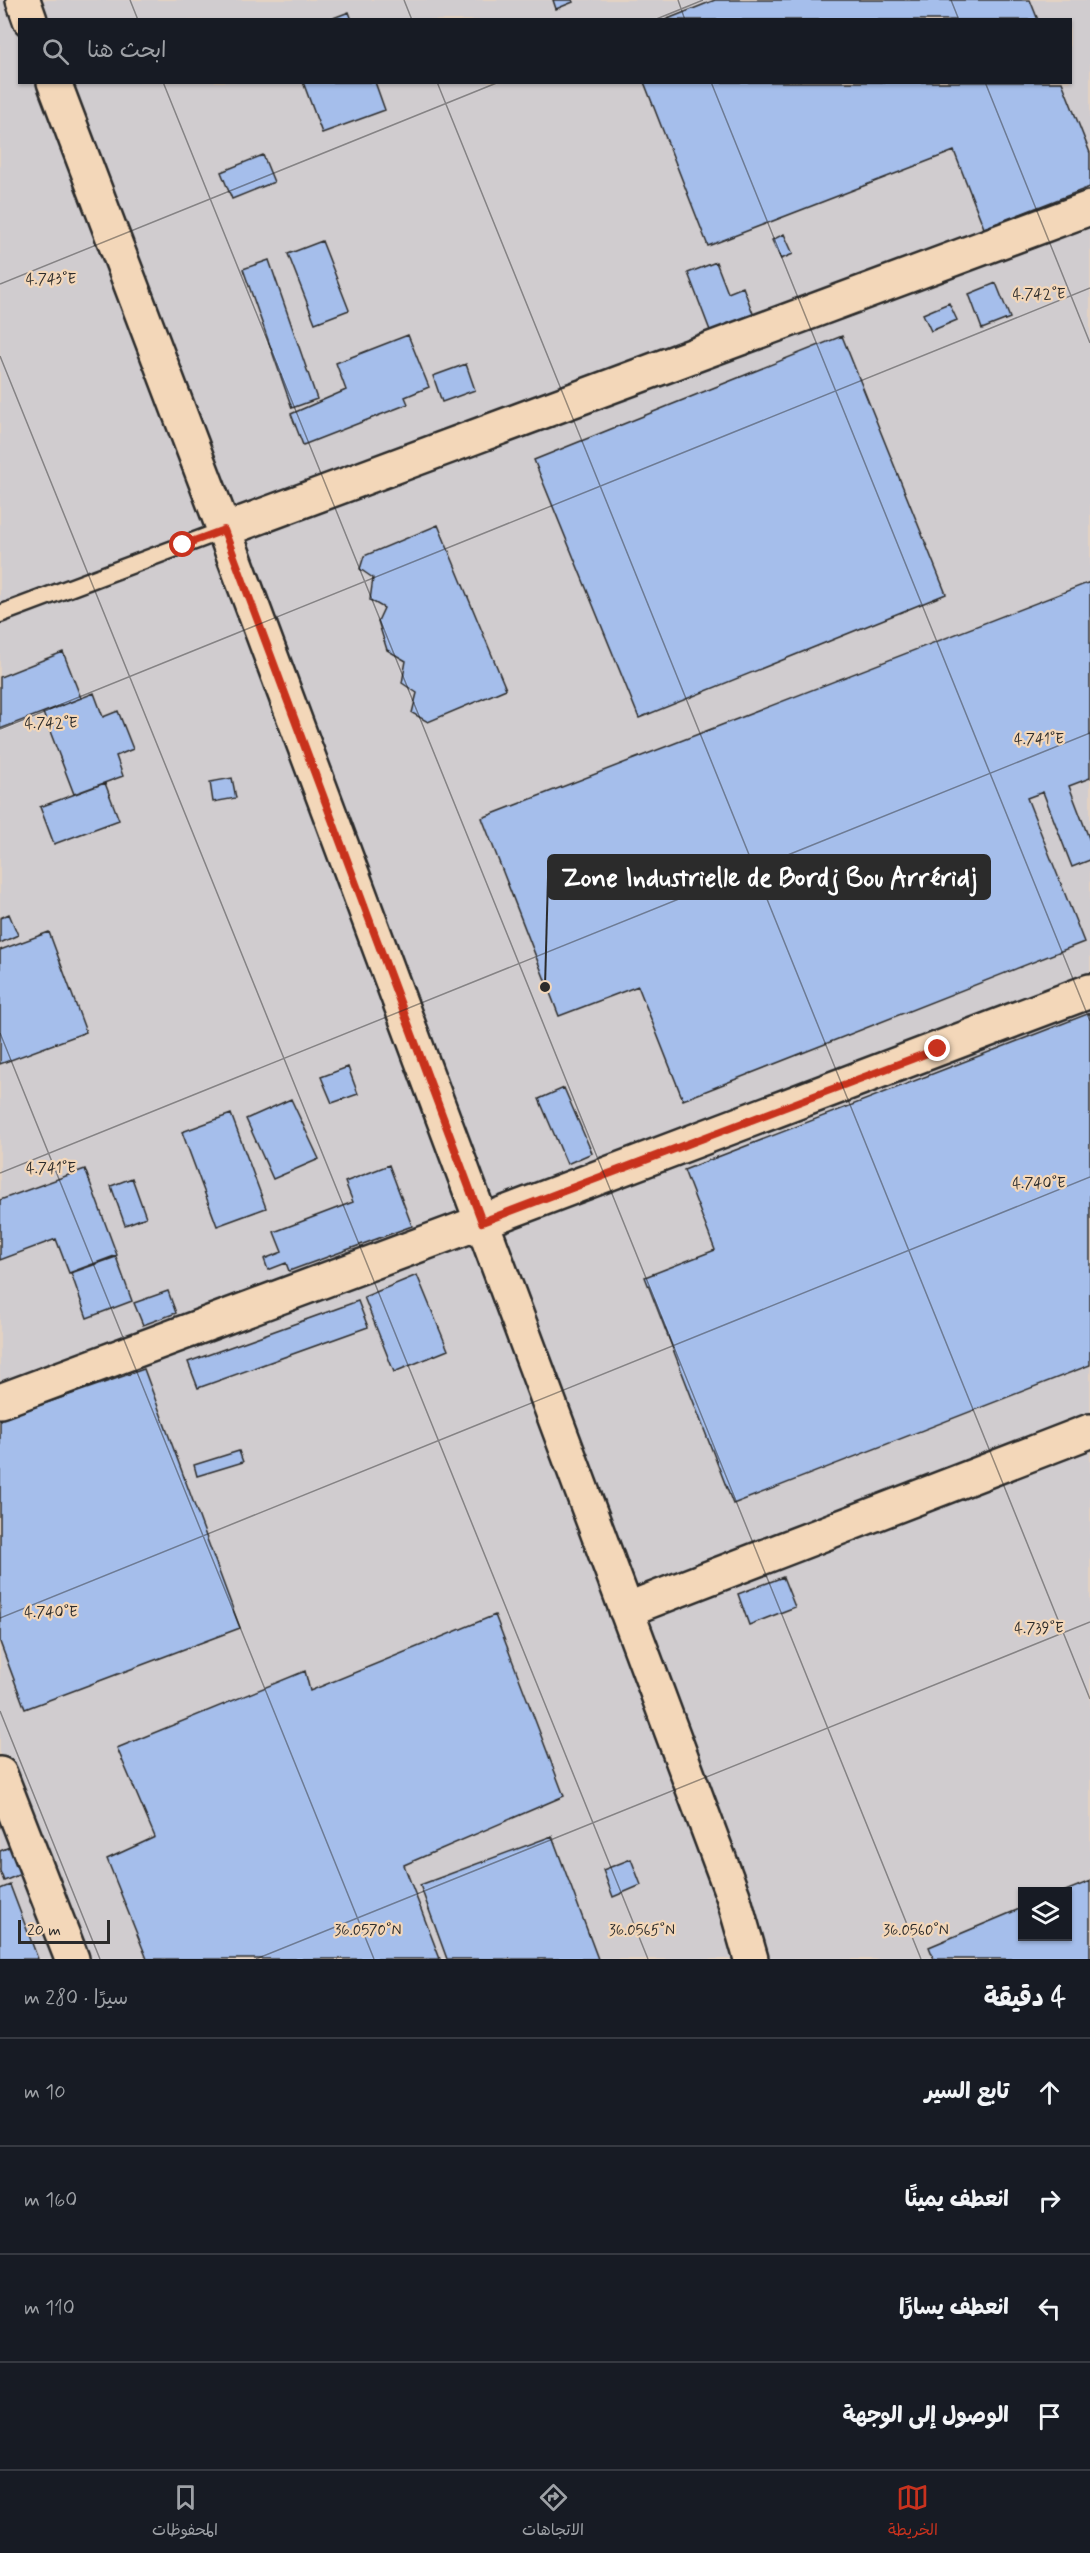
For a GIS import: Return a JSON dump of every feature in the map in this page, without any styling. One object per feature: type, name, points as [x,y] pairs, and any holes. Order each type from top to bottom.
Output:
[{"type":"street","points":[[23,0],[29,18]]},
{"type":"street","points":[[55,84],[224,530],[733,1896],[751,1959]]},
{"type":"street","points":[[224,530],[1090,208]]},
{"type":"street","points":[[0,1401],[482,1222],[1090,991]]},
{"type":"street","points":[[626,1610],[1090,1431]]},
{"type":"street","points":[[0,1774],[72,1959]]},
{"type":"lane","points":[[0,614],[224,530]]},
{"type":"shaded area","points":[[0,0],[1090,0],[1090,1959],[0,1959]]},
{"type":"building","points":[[553,0],[572,0],[573,2],[556,9]]},
{"type":"building","points":[[715,0],[1030,0],[1037,18],[670,18]]},
{"type":"building","points":[[349,12],[351,18],[333,18]]},
{"type":"building","points":[[304,84],[376,84],[385,110],[322,133]]},
{"type":"building","points":[[645,84],[1063,84],[1090,153],[1090,187],[984,228],[954,151],[708,246]]},
{"type":"building","points":[[263,155],[274,182],[232,199],[221,172]]},
{"type":"building","points":[[784,234],[793,254],[781,259],[772,240]]},
{"type":"building","points":[[322,241],[349,310],[315,323],[288,254]]},
{"type":"building","points":[[269,260],[317,399],[292,408],[243,269]]},
{"type":"building","points":[[716,262],[728,293],[743,287],[754,316],[711,333],[688,273]]},
{"type":"building","points":[[996,283],[1010,318],[982,329],[969,294]]},
{"type":"building","points":[[949,303],[957,320],[931,331],[923,314]]},
{"type":"building","points":[[408,335],[429,387],[405,397],[408,404],[303,445],[291,414],[346,390],[336,363]]},
{"type":"building","points":[[842,336],[946,594],[639,718],[534,460]]},
{"type":"building","points":[[466,364],[475,390],[442,402],[433,376]]},
{"type":"building","points":[[438,525],[506,689],[428,722],[412,713],[417,693],[402,683],[406,661],[387,650],[378,621],[384,608],[370,600],[373,578],[360,569],[364,556]]},
{"type":"building","points":[[1090,582],[1090,778],[1069,786],[1090,841],[1090,860],[1072,867],[1043,792],[1027,798],[1084,942],[683,1100],[638,986],[559,1016],[482,818]]},
{"type":"building","points":[[63,652],[81,698],[0,729],[0,677]]},
{"type":"building","points":[[94,693],[103,717],[118,711],[133,749],[116,756],[123,776],[74,794],[43,713]]},
{"type":"building","points":[[232,778],[236,798],[213,802],[210,782]]},
{"type":"building","points":[[105,783],[119,820],[54,844],[40,807]]},
{"type":"building","points":[[9,914],[18,935],[0,943],[0,918]]},
{"type":"building","points":[[49,932],[86,1032],[0,1064],[0,950]]},
{"type":"building","points":[[1090,1013],[1090,1365],[733,1504],[645,1277],[715,1250],[684,1170]]},
{"type":"building","points":[[348,1067],[358,1094],[332,1103],[321,1077]]},
{"type":"building","points":[[564,1088],[592,1153],[567,1164],[539,1099]]},
{"type":"building","points":[[291,1099],[319,1159],[273,1179],[246,1119]]},
{"type":"building","points":[[231,1114],[266,1208],[217,1226],[182,1132]]},
{"type":"building","points":[[389,1165],[412,1226],[289,1271],[286,1263],[268,1270],[264,1259],[282,1252],[274,1232],[353,1202],[345,1182]]},
{"type":"building","points":[[85,1169],[117,1255],[69,1273],[56,1239],[0,1260],[0,1200]]},
{"type":"building","points":[[132,1178],[146,1217],[125,1225],[111,1186]]},
{"type":"building","points":[[116,1257],[132,1301],[87,1318],[71,1273]]},
{"type":"building","points":[[417,1275],[448,1350],[394,1372],[364,1297]]},
{"type":"building","points":[[168,1291],[176,1313],[143,1325],[134,1303]]},
{"type":"building","points":[[358,1301],[368,1327],[198,1388],[188,1362]]},
{"type":"building","points":[[144,1369],[240,1628],[25,1709],[0,1642],[0,1419]]},
{"type":"building","points":[[239,1451],[243,1462],[197,1476],[194,1465]]},
{"type":"building","points":[[783,1577],[795,1607],[749,1625],[738,1594]]},
{"type":"building","points":[[495,1615],[564,1796],[404,1865],[440,1959],[147,1959],[107,1859],[155,1837],[117,1748],[305,1671],[310,1691]]},
{"type":"building","points":[[552,1836],[598,1959],[447,1959],[420,1885]]},
{"type":"building","points":[[16,1844],[28,1871],[4,1881],[0,1871],[0,1851]]},
{"type":"building","points":[[631,1859],[641,1885],[613,1897],[603,1870]]},
{"type":"building","points":[[1090,1881],[1090,1959],[934,1959],[929,1947],[1018,1910],[1018,1941],[1072,1941],[1072,1888]]},
{"type":"building","points":[[10,1885],[38,1959],[0,1959],[0,1889]]},
{"type":"place","name":"Zone Industrielle de Bordj Bou Arréridj","points":[[545,987]]},
{"type":"route","points":[[183,545],[224,530],[482,1222],[938,1049]]}]
